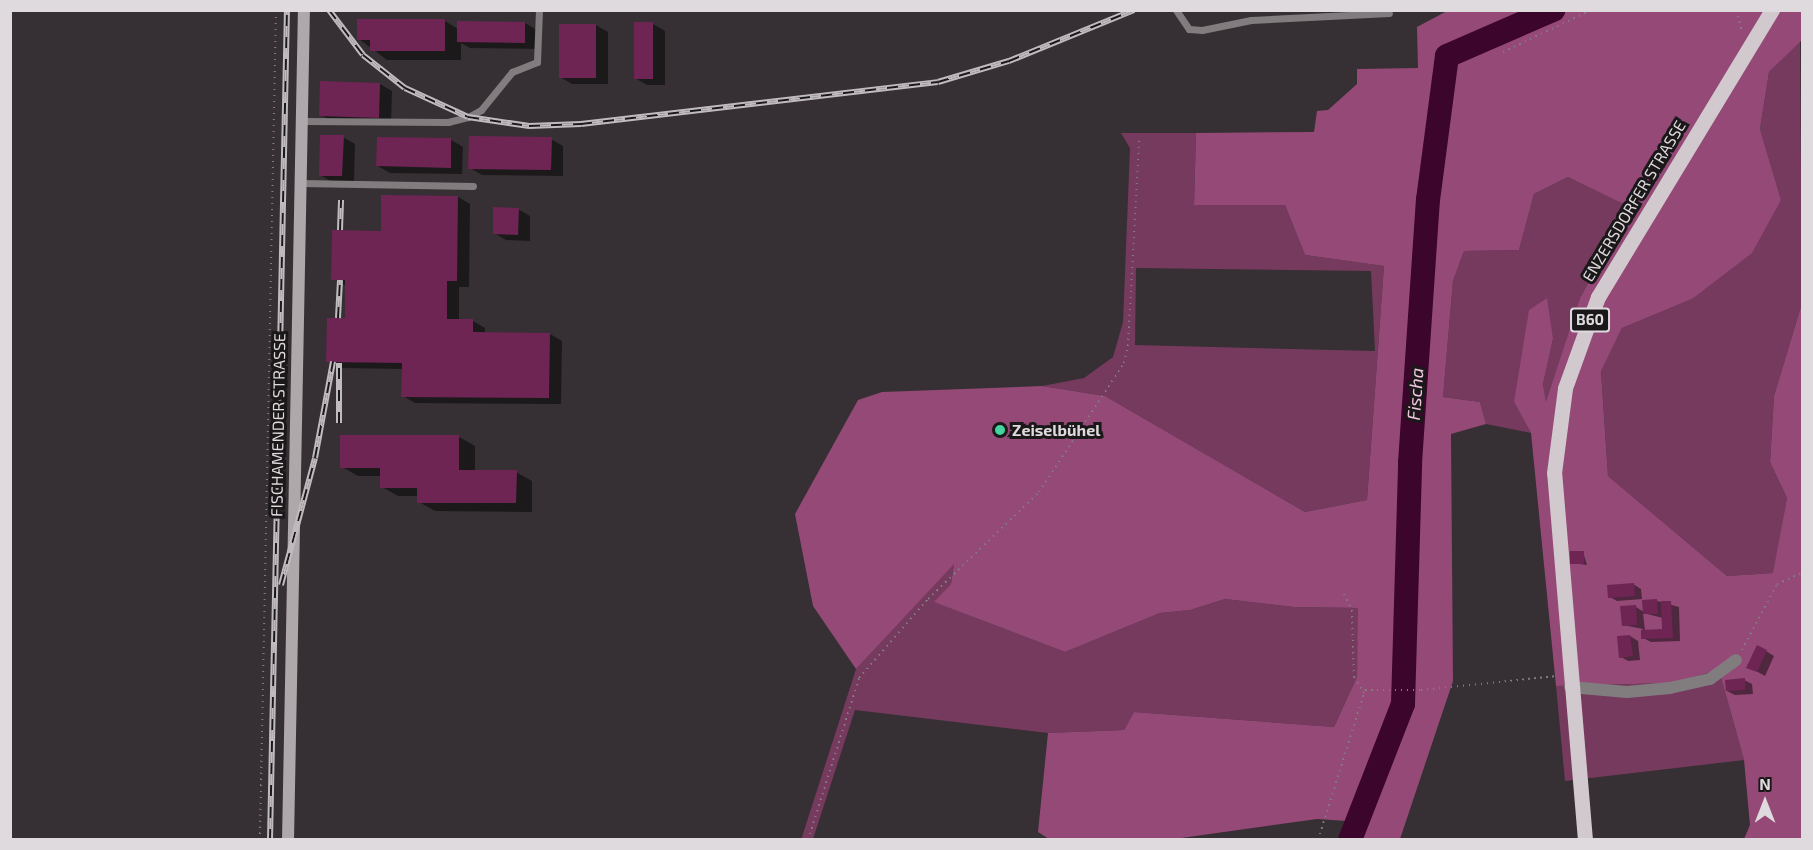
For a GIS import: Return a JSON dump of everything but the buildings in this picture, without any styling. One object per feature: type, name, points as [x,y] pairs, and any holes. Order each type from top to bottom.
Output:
[{"type":"main road","name":"FISCHAMENDER STRASSE","points":[[288,840],[304,10]]},
{"type":"main road","name":"ENZERSDORFER STRASSE","points":[[1565,676],[1554,473],[1565,388],[1598,297],[1772,10]]},
{"type":"main road","name":"B60","points":[[1565,676],[1584,840]]},
{"type":"street","points":[[1565,676],[1627,692],[1670,688],[1710,679],[1736,660]]},
{"type":"lane","points":[[302,121],[448,122],[468,117],[481,110],[512,72],[537,62],[539,10]]},
{"type":"lane","points":[[1176,10],[1189,29],[1202,30],[1251,20],[1389,13]]},
{"type":"lane","points":[[301,183],[473,186]]},
{"type":"path","points":[[260,840],[276,10]]},
{"type":"path","points":[[1503,52],[1591,10]]},
{"type":"path","points":[[1736,10],[1743,36],[1749,28]]},
{"type":"path","points":[[808,840],[859,678],[928,599],[1039,492],[1124,363],[1128,346],[1139,140]]},
{"type":"path","points":[[1736,660],[1777,584],[1803,573]]},
{"type":"path","points":[[1344,594],[1352,610],[1354,677],[1364,693]]},
{"type":"path","points":[[1318,840],[1364,693],[1375,688],[1421,690],[1565,676]]},
{"type":"shaded area","points":[[1447,11],[1802,11],[1802,40],[1769,72],[1760,129],[1781,200],[1752,253],[1692,299],[1622,328],[1601,371],[1608,476],[1727,576],[1773,573],[1787,498],[1770,462],[1774,396],[1802,303],[1802,839],[1744,839],[1750,825],[1744,760],[1719,670],[1671,683],[1556,686],[1531,433],[1514,402],[1529,310],[1547,298],[1553,339],[1543,384],[1546,402],[1580,298],[1630,207],[1568,177],[1534,194],[1519,250],[1464,251],[1453,281],[1443,397],[1480,402],[1486,424],[1451,434],[1453,681],[1400,839],[1362,839],[1363,822],[1317,819],[1167,840],[1049,839],[1038,832],[1048,733],[1124,730],[1134,712],[1334,727],[1357,677],[1358,608],[1294,607],[1225,599],[1190,610],[1160,613],[1065,652],[934,602],[951,584],[954,564],[856,669],[813,606],[795,514],[858,400],[882,392],[1042,386],[1105,396],[1305,512],[1367,500],[1384,266],[1305,255],[1285,205],[1194,205],[1196,133],[1314,132],[1317,111],[1328,110],[1357,84],[1357,69],[1418,68],[1417,27]]},
{"type":"shaded area","points":[[1800,40],[1802,303],[1774,396],[1770,462],[1787,498],[1774,573],[1727,576],[1608,476],[1601,370],[1622,328],[1692,299],[1781,200],[1760,129],[1769,72]]},
{"type":"shaded area","points":[[1121,133],[1196,133],[1194,205],[1285,205],[1305,255],[1384,266],[1367,500],[1305,512],[1105,396],[1042,386],[1084,378],[1113,357],[1123,322],[1130,148]],"holes":[[[1136,268],[1371,271],[1375,351],[1135,345]]]},
{"type":"shaded area","points":[[1568,177],[1630,206],[1580,298],[1546,404],[1543,384],[1553,339],[1514,402],[1531,433],[1486,424],[1480,402],[1443,397],[1453,281],[1464,251],[1519,250],[1534,194]]},
{"type":"shaded area","points":[[954,563],[951,584],[935,602],[1065,652],[1160,613],[1190,610],[1225,599],[1294,607],[1359,608],[1357,677],[1334,727],[1134,712],[1124,730],[1048,733],[855,710],[813,839],[801,840],[856,669]]},
{"type":"shaded area","points":[[1719,670],[1744,760],[1565,781],[1556,686],[1671,683]]},
{"type":"waterway","name":"Fischa","points":[[1350,840],[1403,704],[1410,463],[1428,200],[1447,56],[1553,10]]},
{"type":"railway","points":[[270,840],[287,10]]},
{"type":"railway","points":[[329,10],[363,55],[405,88],[468,117],[529,126],[581,124],[938,82],[1009,61],[1134,10]]},
{"type":"railway","points":[[340,230],[341,200]]},
{"type":"railway","points":[[338,318],[340,280]]},
{"type":"railway","points":[[281,585],[315,458],[333,362]]},
{"type":"railway","points":[[339,363],[339,423]]},
{"type":"place","name":"Zeiselbühel","points":[[1000,430]]}]
